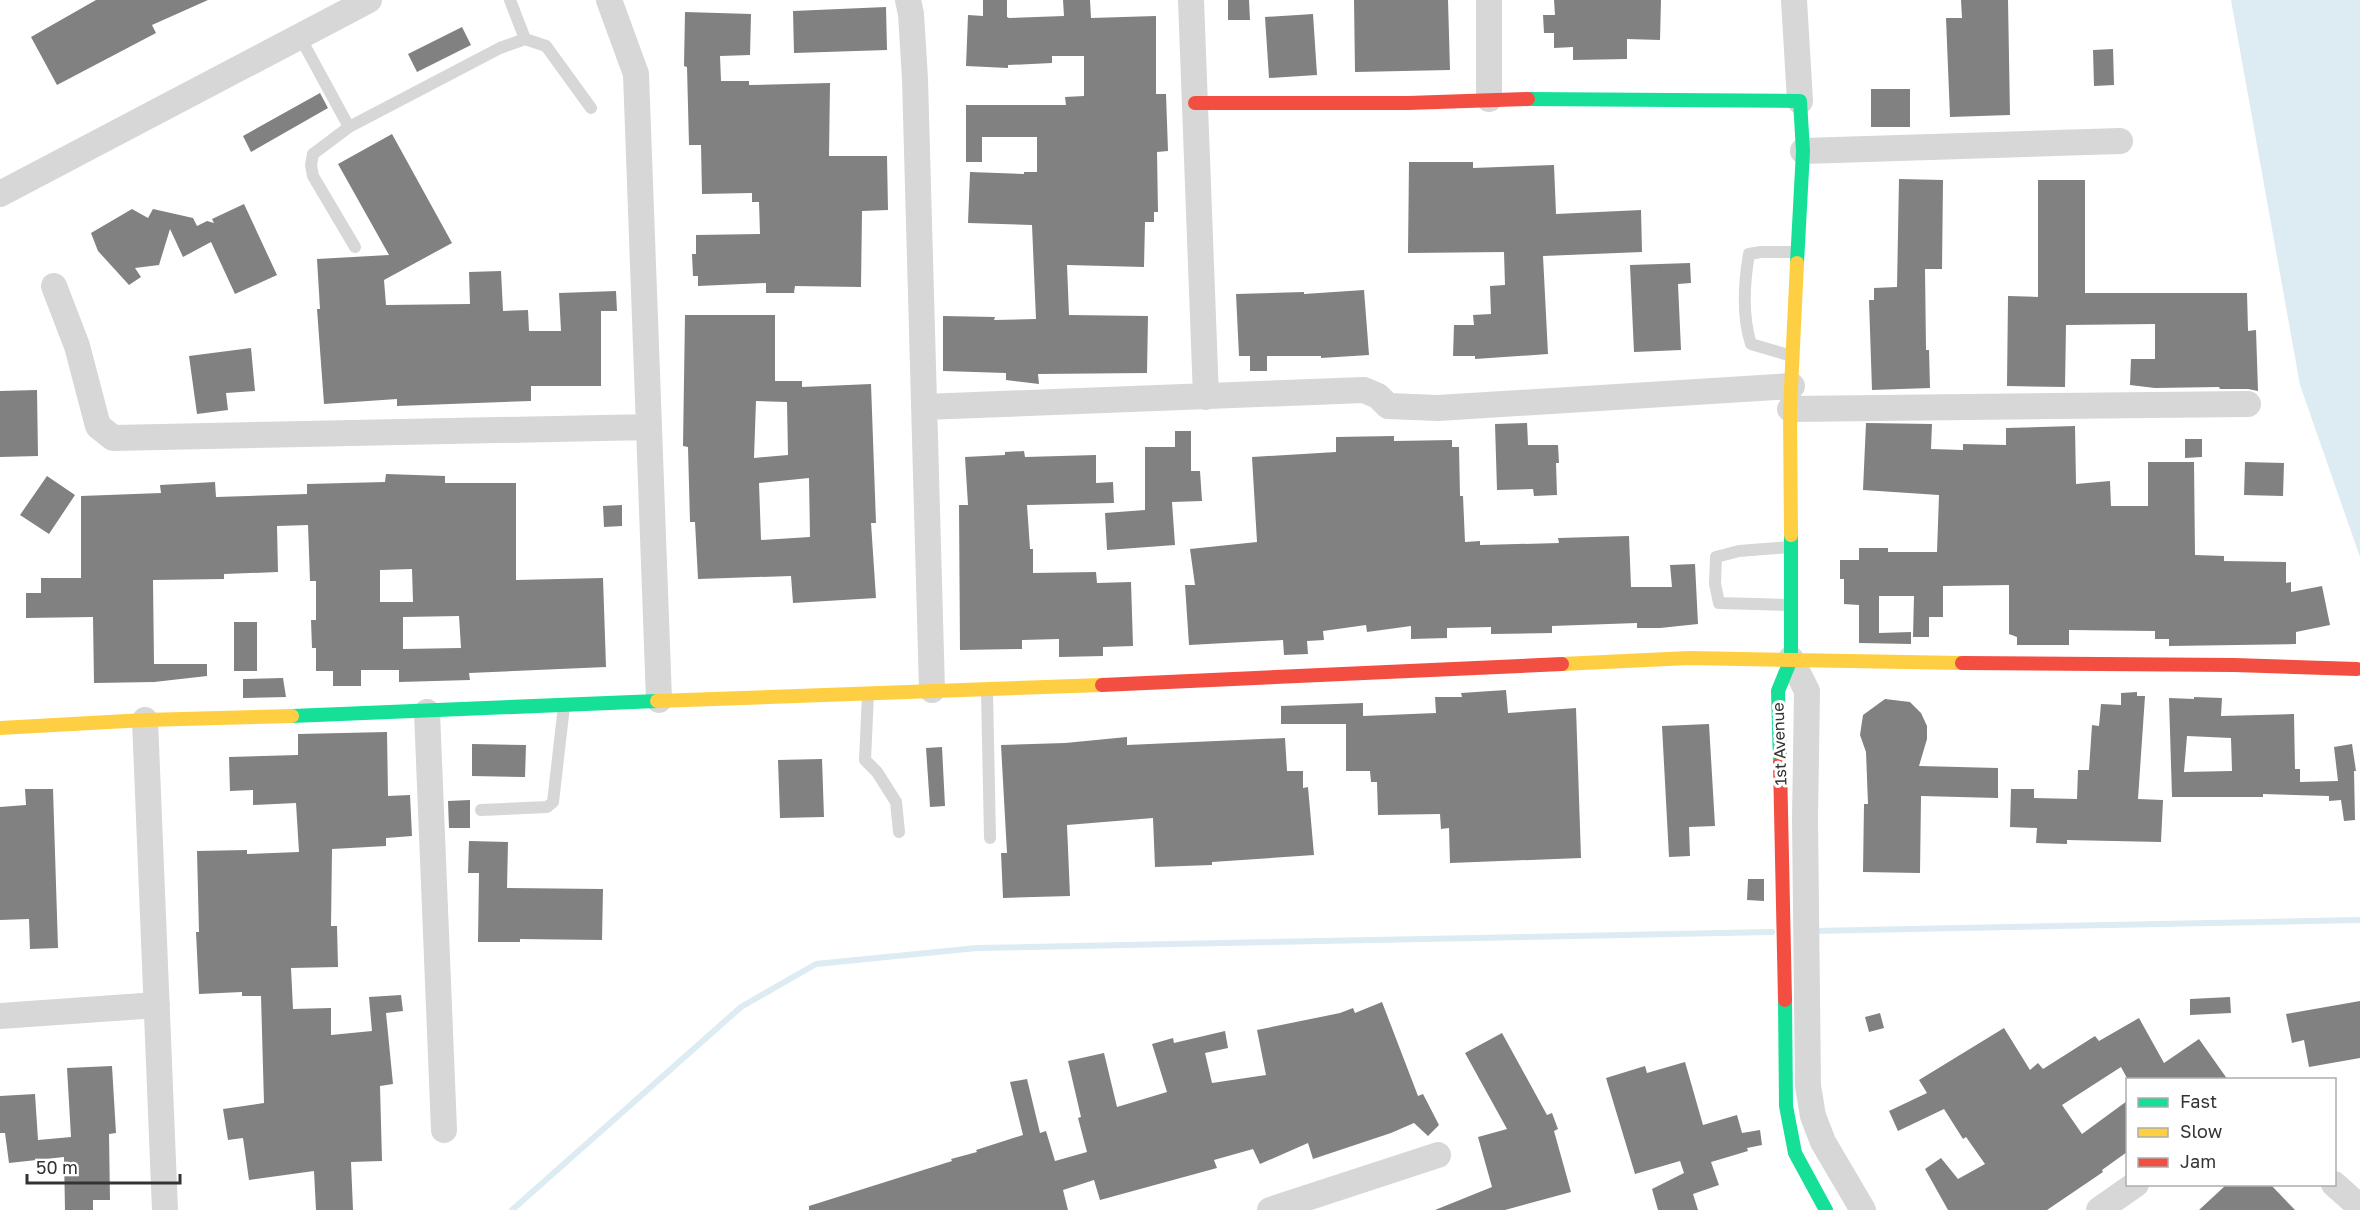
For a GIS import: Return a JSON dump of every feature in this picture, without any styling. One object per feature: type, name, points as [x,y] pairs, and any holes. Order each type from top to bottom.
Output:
[{"type":"street","points":[[0,194],[369,0]]},
{"type":"street","points":[[609,0],[636,74],[659,700]]},
{"type":"street","points":[[908,0],[915,79],[932,690]]},
{"type":"street","points":[[1191,0],[1206,397]]},
{"type":"street","points":[[1488,99],[1489,0]]},
{"type":"street","points":[[1791,659],[1791,397],[1803,151],[1794,0]]},
{"type":"street","points":[[1195,104],[1408,103],[1488,99],[1800,101]]},
{"type":"street","points":[[1803,151],[2120,141]]},
{"type":"street","points":[[54,286],[77,346],[98,426],[113,438],[650,427]]},
{"type":"street","points":[[924,407],[1364,390],[1378,396],[1388,406],[1438,408],[1791,397],[2248,404]]},
{"type":"street","points":[[0,728],[145,720],[427,712],[659,700],[987,690],[1689,658],[1791,659],[1829,662],[2234,665],[2357,669]]},
{"type":"street","name":"1st Avenue","points":[[1791,659],[1807,691],[1794,819],[1797,1045],[1786,1106],[1795,1153],[1826,1210]]},
{"type":"street","points":[[427,712],[444,1130]]},
{"type":"street","points":[[145,720],[165,1210]]},
{"type":"street","points":[[0,1016],[157,1005]]},
{"type":"street","name":"1st Avenue","points":[[1797,1045],[1813,1116],[1823,1142],[1863,1210]]},
{"type":"street","points":[[1270,1210],[1438,1155]]},
{"type":"street","points":[[2099,1210],[2135,1186]]},
{"type":"street","points":[[2336,1186],[2360,1207]]},
{"type":"lane","points":[[510,0],[525,39]]},
{"type":"lane","points":[[300,37],[349,127]]},
{"type":"lane","points":[[355,247],[313,176],[311,165],[313,154],[349,127],[500,48],[525,39],[546,46],[591,108]]},
{"type":"lane","points":[[1794,357],[1751,344],[1746,328],[1745,275],[1749,254],[1797,252]]},
{"type":"lane","points":[[1791,547],[1739,551],[1716,557],[1715,584],[1719,603],[1792,605]]},
{"type":"lane","points":[[987,690],[990,838]]},
{"type":"lane","points":[[868,693],[865,760],[877,772],[896,802],[899,832]]},
{"type":"lane","points":[[481,810],[547,807],[553,802],[564,705]]},
{"type":"shaded area","points":[[2231,0],[2360,0],[2360,557],[2300,385]]},
{"type":"building","points":[[96,0],[208,0],[152,25],[156,33],[57,85],[31,37]]},
{"type":"building","points":[[983,0],[1007,0],[1007,17],[1009,18],[1064,16],[1063,0],[1090,0],[1091,18],[1156,16],[1156,94],[1166,94],[1168,151],[1157,152],[1158,212],[1154,212],[1154,222],[1145,222],[1144,267],[1067,265],[1069,315],[1148,316],[1147,373],[1038,374],[1039,384],[1006,380],[1006,373],[943,371],[943,316],[995,317],[994,320],[1036,319],[1032,225],[968,223],[970,172],[1024,174],[1024,172],[1037,172],[1037,137],[982,137],[982,162],[966,162],[966,105],[1066,105],[1065,97],[1084,96],[1084,56],[1052,56],[1052,63],[1008,65],[1008,68],[966,66],[968,15],[983,16]]},
{"type":"building","points":[[1228,0],[1249,0],[1250,20],[1228,20]]},
{"type":"building","points":[[1354,0],[1448,0],[1450,70],[1355,72]]},
{"type":"building","points":[[1554,0],[1661,0],[1660,40],[1627,39],[1627,59],[1573,60],[1573,47],[1554,48],[1554,33],[1544,33],[1543,15],[1555,15]]},
{"type":"building","points":[[1961,0],[2008,0],[2010,115],[1950,117],[1946,18],[1962,18]]},
{"type":"building","points":[[886,7],[887,50],[794,53],[793,11]]},
{"type":"building","points":[[685,12],[751,14],[750,55],[720,56],[721,81],[749,81],[749,85],[830,83],[829,156],[887,156],[888,210],[862,211],[861,287],[795,286],[794,293],[766,293],[766,283],[698,286],[698,276],[693,276],[692,254],[696,254],[696,235],[760,234],[759,202],[752,202],[752,193],[702,194],[701,145],[689,145],[687,67],[684,66]]},
{"type":"building","points":[[1313,14],[1317,75],[1269,78],[1265,17]]},
{"type":"building","points":[[462,27],[471,45],[417,72],[408,54]]},
{"type":"building","points":[[2113,49],[2114,85],[2094,86],[2093,50]]},
{"type":"building","points":[[1871,89],[1910,89],[1910,127],[1871,127]]},
{"type":"building","points":[[320,93],[328,108],[251,152],[243,136]]},
{"type":"building","points":[[392,134],[452,243],[384,280],[386,305],[470,304],[469,272],[501,271],[503,311],[528,310],[529,331],[561,331],[559,293],[616,291],[617,311],[601,311],[601,386],[531,386],[531,401],[397,406],[397,399],[324,404],[317,309],[320,309],[317,259],[389,255],[338,164]]},
{"type":"building","points":[[1409,162],[1473,162],[1473,168],[1554,165],[1556,214],[1641,210],[1642,252],[1543,256],[1548,354],[1475,359],[1475,356],[1453,356],[1454,325],[1474,325],[1473,315],[1491,314],[1490,286],[1505,285],[1504,252],[1408,253]]},
{"type":"building","points":[[1899,179],[1943,180],[1942,269],[1925,269],[1926,350],[1929,350],[1930,388],[1872,390],[1869,300],[1874,300],[1874,288],[1897,287]]},
{"type":"building","points":[[2038,180],[2085,180],[2085,293],[2247,293],[2248,331],[2256,330],[2258,391],[2220,389],[2219,387],[2155,388],[2130,385],[2131,359],[2155,359],[2155,324],[2066,325],[2065,387],[2007,386],[2008,296],[2038,297]]},
{"type":"building","points":[[244,204],[277,275],[235,294],[211,242],[183,257],[170,229],[159,265],[135,268],[141,277],[129,285],[98,251],[91,233],[132,209],[148,218],[153,209],[193,218],[197,226],[207,221],[214,223],[212,219]]},
{"type":"building","points":[[1690,263],[1691,283],[1678,284],[1681,350],[1634,352],[1630,265]]},
{"type":"building","points":[[1364,290],[1369,355],[1321,358],[1321,356],[1267,356],[1267,371],[1250,371],[1250,356],[1239,356],[1236,294],[1304,292],[1304,294]]},
{"type":"building","points":[[685,315],[775,315],[775,381],[802,381],[802,387],[871,384],[876,523],[871,523],[876,598],[793,603],[791,576],[698,579],[695,522],[690,522],[688,447],[683,446]],"holes":[[[756,401],[787,402],[788,455],[754,458]],[[809,478],[810,537],[761,540],[759,483]]]},
{"type":"building","points":[[251,348],[255,391],[226,393],[228,410],[197,414],[189,356]]},
{"type":"building","points":[[37,390],[38,456],[0,457],[0,391]]},
{"type":"building","points":[[1527,423],[1528,445],[1558,445],[1557,495],[1534,496],[1533,489],[1497,490],[1495,424]]},
{"type":"building","points":[[1866,423],[1932,424],[1931,449],[1963,450],[1963,444],[2006,445],[2006,428],[2075,426],[2076,484],[2110,481],[2111,506],[2148,506],[2148,462],[2194,462],[2195,555],[2224,556],[2224,561],[2286,562],[2286,583],[2291,582],[2291,592],[2322,586],[2330,625],[2296,632],[2296,644],[2169,646],[2169,639],[2155,639],[2155,631],[2069,630],[2069,645],[2017,645],[2017,637],[2009,634],[2009,585],[1943,586],[1943,617],[1929,617],[1929,637],[1913,637],[1914,596],[1879,596],[1879,633],[1911,632],[1911,644],[1859,643],[1859,605],[1844,604],[1844,579],[1840,579],[1840,560],[1859,560],[1859,548],[1888,548],[1888,552],[1937,552],[1939,495],[1863,490]]},
{"type":"building","points":[[1175,431],[1191,431],[1191,471],[1200,471],[1202,501],[1172,502],[1175,545],[1107,550],[1105,513],[1145,510],[1145,447],[1175,447]]},
{"type":"building","points":[[1394,436],[1394,441],[1452,440],[1452,447],[1459,447],[1460,496],[1463,496],[1465,542],[1480,541],[1480,545],[1559,543],[1558,538],[1629,536],[1631,587],[1672,587],[1670,565],[1695,564],[1698,624],[1660,628],[1637,628],[1637,623],[1552,626],[1552,633],[1491,634],[1491,627],[1447,628],[1447,638],[1411,639],[1411,626],[1367,632],[1366,625],[1323,631],[1324,640],[1307,641],[1308,654],[1284,655],[1283,640],[1189,645],[1185,585],[1195,585],[1190,549],[1257,542],[1252,457],[1336,452],[1336,437]]},
{"type":"building","points":[[2185,439],[2202,439],[2202,457],[2185,458]]},
{"type":"building","points":[[1024,451],[1025,457],[1096,455],[1096,483],[1113,482],[1114,503],[1027,505],[1030,549],[1033,549],[1033,573],[1096,572],[1097,583],[1131,582],[1133,646],[1103,647],[1103,656],[1059,657],[1059,639],[1022,640],[1022,649],[960,650],[959,505],[968,505],[965,457],[1005,455],[1005,452]]},
{"type":"building","points":[[2245,462],[2284,463],[2283,496],[2244,495]]},
{"type":"building","points":[[386,474],[445,476],[445,483],[516,483],[516,580],[603,578],[606,667],[469,673],[470,680],[399,682],[399,670],[361,670],[361,686],[333,686],[333,671],[316,671],[316,648],[312,648],[311,620],[316,620],[316,581],[310,581],[308,525],[277,526],[278,572],[224,574],[224,579],[153,580],[154,664],[207,664],[207,676],[154,682],[94,683],[93,617],[26,618],[26,593],[41,593],[41,578],[81,578],[81,496],[161,493],[160,485],[215,482],[216,497],[307,494],[307,484],[385,482]],"holes":[[[412,569],[413,602],[380,602],[380,570]],[[459,616],[461,648],[403,649],[403,617]]]},
{"type":"building","points":[[47,476],[75,495],[49,534],[20,515]]},
{"type":"building","points":[[622,505],[622,526],[604,527],[603,506]]},
{"type":"building","points":[[234,622],[257,622],[257,671],[234,671]]},
{"type":"building","points":[[283,678],[286,697],[243,698],[243,679]]},
{"type":"building","points":[[1506,690],[1508,713],[1576,708],[1581,858],[1450,863],[1449,828],[1441,829],[1440,814],[1378,815],[1377,782],[1371,782],[1370,771],[1346,771],[1346,724],[1281,724],[1281,706],[1363,703],[1363,716],[1436,713],[1435,697],[1462,697],[1461,693]]},
{"type":"building","points":[[2137,692],[2137,696],[2145,696],[2138,799],[2163,800],[2161,842],[2067,840],[2067,844],[2036,843],[2037,828],[2010,827],[2011,789],[2034,789],[2034,798],[2077,799],[2078,770],[2089,770],[2092,725],[2099,726],[2101,704],[2121,705],[2121,693]]},
{"type":"building","points":[[2194,697],[2222,698],[2221,716],[2294,714],[2295,769],[2300,769],[2300,782],[2338,781],[2334,747],[2352,744],[2356,771],[2354,771],[2355,820],[2344,821],[2341,800],[2329,801],[2329,796],[2263,794],[2263,797],[2172,797],[2169,698],[2194,699]],"holes":[[[2187,736],[2231,738],[2232,771],[2184,772]]]},
{"type":"building","points":[[1885,699],[1910,702],[1921,713],[1927,726],[1927,739],[1919,766],[1998,768],[1998,798],[1921,796],[1920,873],[1863,872],[1864,804],[1868,804],[1866,752],[1860,735],[1863,715]]},
{"type":"building","points":[[1709,724],[1715,826],[1689,827],[1690,856],[1669,857],[1662,726]]},
{"type":"building","points":[[387,732],[388,796],[410,795],[412,836],[386,838],[386,846],[332,849],[331,926],[337,926],[338,967],[291,968],[293,1009],[331,1008],[331,1035],[372,1031],[369,997],[401,995],[403,1011],[386,1013],[393,1084],[380,1086],[382,1161],[351,1162],[353,1210],[316,1210],[314,1171],[249,1180],[243,1138],[228,1140],[223,1109],[264,1103],[261,996],[242,996],[242,992],[199,994],[196,932],[199,932],[197,851],[247,850],[247,854],[299,852],[296,803],[253,805],[253,790],[230,791],[229,757],[298,755],[298,734]]},
{"type":"building","points":[[1127,737],[1127,745],[1285,738],[1287,771],[1303,771],[1303,788],[1308,787],[1314,855],[1212,862],[1212,865],[1155,867],[1153,818],[1067,825],[1070,896],[1003,898],[1001,853],[1007,853],[1001,745],[1065,743]]},
{"type":"building","points":[[472,744],[526,745],[525,777],[472,776]]},
{"type":"building","points":[[942,747],[945,806],[930,807],[926,748]]},
{"type":"building","points":[[822,759],[824,817],[780,818],[778,760]]},
{"type":"building","points":[[25,789],[53,789],[58,948],[30,949],[29,919],[0,920],[0,807],[26,805]]},
{"type":"building","points":[[470,800],[470,828],[449,828],[448,801]]},
{"type":"building","points":[[469,841],[508,842],[507,888],[603,889],[602,940],[520,939],[520,942],[478,942],[479,873],[468,873]]},
{"type":"building","points":[[1748,879],[1764,879],[1764,901],[1747,900]]},
{"type":"building","points":[[2230,997],[2231,1013],[2190,1015],[2190,999]]},
{"type":"building","points":[[2360,1001],[2360,1058],[2309,1067],[2304,1040],[2292,1043],[2286,1014]]},
{"type":"building","points":[[1382,1002],[1418,1096],[1423,1094],[1439,1125],[1428,1136],[1414,1123],[1313,1159],[1308,1143],[1260,1164],[1253,1149],[1214,1160],[1217,1168],[1100,1200],[1094,1180],[1063,1190],[1068,1210],[809,1210],[809,1206],[952,1161],[951,1159],[1023,1135],[1010,1082],[1027,1079],[1040,1133],[1046,1131],[1055,1161],[1087,1152],[1078,1118],[1081,1117],[1068,1061],[1104,1053],[1117,1107],[1167,1092],[1152,1044],[1173,1038],[1174,1043],[1225,1031],[1228,1048],[1205,1053],[1212,1083],[1266,1075],[1257,1030],[1340,1013],[1353,1008],[1355,1013]]},
{"type":"building","points":[[1880,1013],[1884,1028],[1869,1032],[1865,1017]]},
{"type":"building","points":[[2139,1018],[2164,1063],[2199,1039],[2227,1078],[2127,1078],[2121,1067],[2062,1105],[2082,1134],[2126,1102],[2126,1153],[2102,1170],[2103,1172],[2047,1210],[1948,1210],[1925,1169],[1941,1158],[1958,1179],[1985,1164],[1966,1137],[1963,1139],[1944,1109],[1898,1131],[1889,1111],[1927,1093],[1919,1080],[2004,1028],[2030,1070],[2038,1063],[2043,1069],[2095,1036],[2099,1041]]},
{"type":"building","points":[[1502,1033],[1547,1115],[1552,1113],[1558,1129],[1554,1131],[1571,1192],[1505,1210],[1435,1210],[1492,1187],[1478,1137],[1507,1129],[1465,1053]]},
{"type":"building","points":[[1685,1062],[1703,1125],[1737,1115],[1742,1133],[1760,1130],[1762,1145],[1747,1148],[1748,1151],[1711,1162],[1719,1185],[1693,1194],[1698,1210],[1658,1210],[1652,1189],[1684,1173],[1680,1161],[1635,1174],[1606,1078],[1645,1066],[1647,1073]]},
{"type":"building","points":[[112,1066],[116,1133],[109,1134],[110,1200],[93,1200],[93,1210],[65,1210],[64,1157],[9,1163],[5,1133],[0,1133],[0,1096],[35,1094],[38,1140],[71,1137],[67,1068]]},
{"type":"building","points":[[2225,1186],[2272,1186],[2295,1210],[2199,1210]]},
{"type":"waterway","points":[[1813,931],[2360,920]]},
{"type":"waterway","points":[[512,1210],[741,1007],[816,964],[977,948],[1772,932]]},
{"type":"traffic: fast","points":[[1528,99],[1800,101],[1803,151],[1797,263]]},
{"type":"traffic: fast","points":[[1780,763],[1778,691],[1791,659],[1791,535]]},
{"type":"traffic: fast","points":[[292,716],[657,701]]},
{"type":"traffic: fast","points":[[1785,1000],[1786,1106],[1795,1153],[1826,1210]]},
{"type":"traffic: slow","points":[[1791,535],[1790,409],[1797,263]]},
{"type":"traffic: slow","points":[[1562,664],[1689,658],[1962,663]]},
{"type":"traffic: slow","points":[[657,701],[1102,685]]},
{"type":"traffic: slow","points":[[0,728],[145,720],[292,716]]},
{"type":"traffic: jam","points":[[1195,103],[1408,103],[1528,99]]},
{"type":"traffic: jam","points":[[1962,663],[2234,665],[2357,669]]},
{"type":"traffic: jam","points":[[1102,685],[1562,664]]},
{"type":"traffic: jam","points":[[1780,763],[1785,1000]]}]
